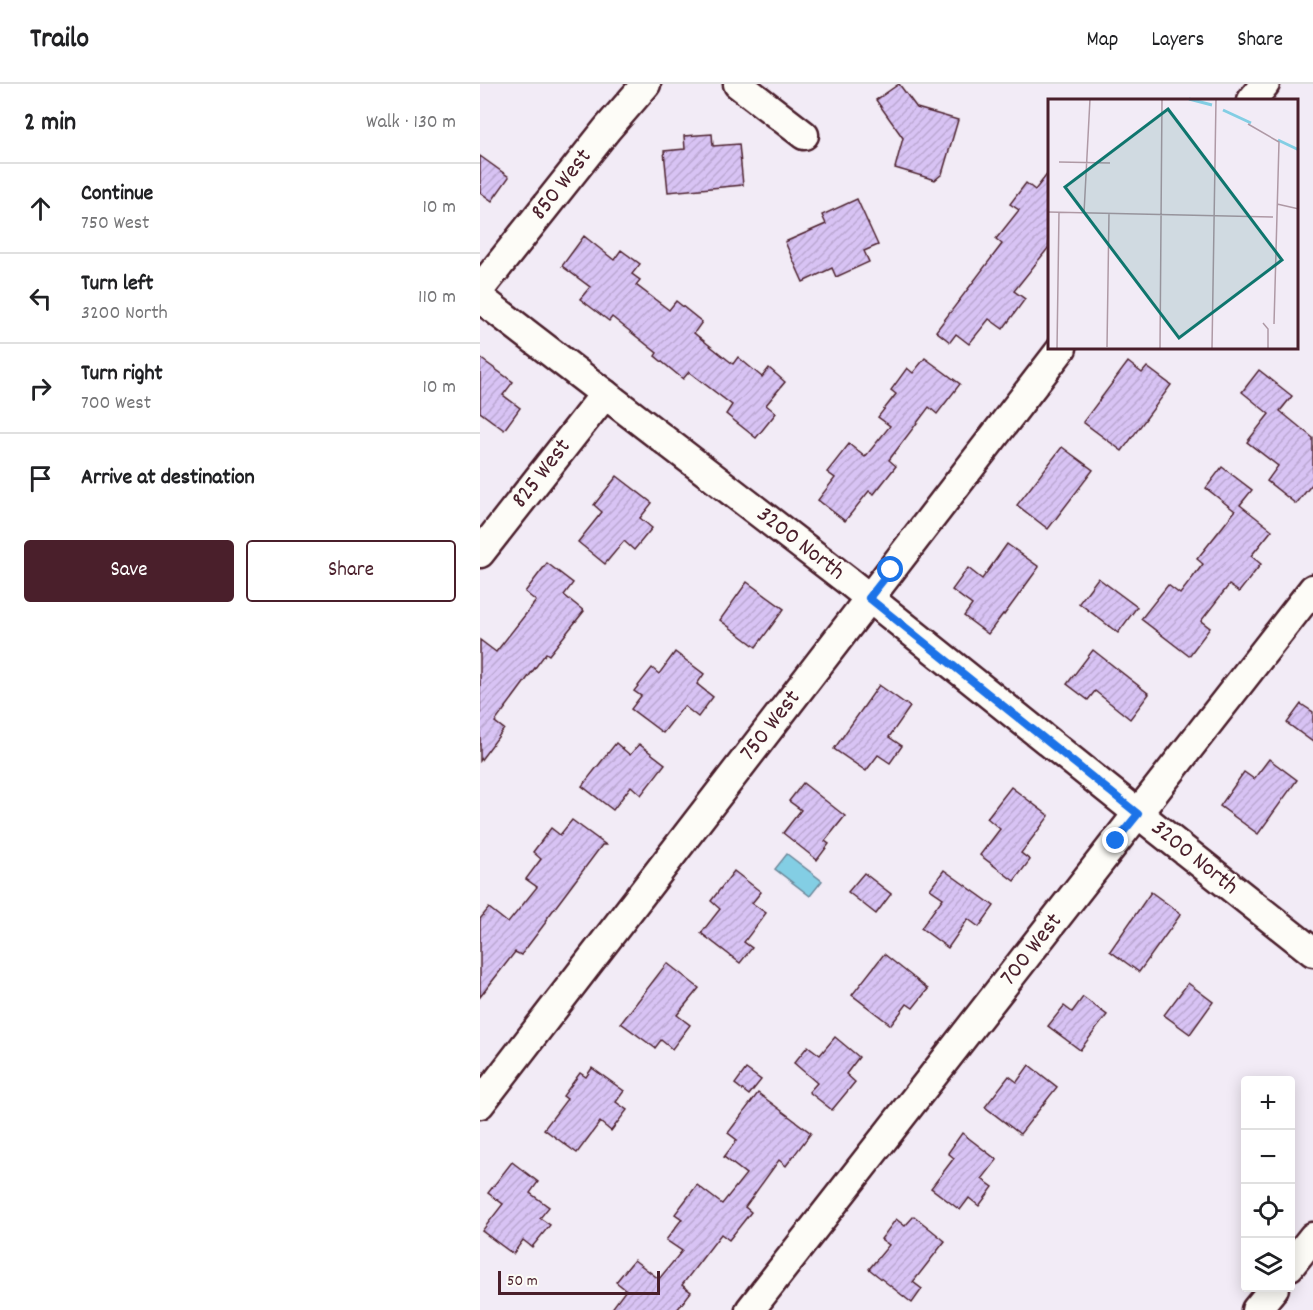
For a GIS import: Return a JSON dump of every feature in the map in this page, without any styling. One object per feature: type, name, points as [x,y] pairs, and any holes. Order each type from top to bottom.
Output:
[{"type":"street","name":"850 West","points":[[480,289],[607,129],[646,84]]},
{"type":"street","points":[[738,84],[804,135]]},
{"type":"street","points":[[1253,99],[1265,84]]},
{"type":"street","name":"3200 North","points":[[480,298],[869,598],[1313,952]]},
{"type":"street","name":"750 West","points":[[480,1104],[1060,350]]},
{"type":"street","name":"825 West","points":[[480,553],[605,394]]},
{"type":"street","name":"700 West","points":[[750,1310],[1313,589]]},
{"type":"street","points":[[1295,1260],[1313,1237]]},
{"type":"street","points":[[1256,1310],[1270,1292]]},
{"type":"water","points":[[787,854],[822,881],[810,896],[775,869]]},
{"type":"building","points":[[899,84],[917,108],[958,120],[942,174],[935,180],[895,168],[903,138],[876,100]]},
{"type":"building","points":[[712,134],[713,146],[739,144],[743,185],[668,192],[664,151],[685,149],[684,136]]},
{"type":"building","points":[[480,156],[509,177],[492,201],[480,192]]},
{"type":"building","points":[[1048,173],[1048,248],[1014,291],[1025,299],[1003,329],[989,319],[969,344],[956,334],[950,342],[936,331],[1002,244],[996,239],[1019,210],[1010,204],[1026,183],[1035,190]]},
{"type":"building","points":[[857,199],[878,245],[864,251],[869,262],[836,277],[832,268],[803,282],[785,242],[826,224],[822,215]]},
{"type":"building","points":[[584,236],[614,260],[621,250],[640,264],[632,274],[640,280],[636,285],[669,310],[676,301],[702,322],[694,333],[733,364],[738,357],[762,377],[769,368],[785,382],[766,405],[776,413],[756,438],[726,414],[732,405],[689,372],[683,379],[655,356],[657,353],[612,317],[609,321],[580,299],[590,287],[562,266]]},
{"type":"building","points":[[480,358],[513,382],[503,395],[520,408],[504,430],[480,412]]},
{"type":"building","points":[[925,358],[960,384],[937,414],[929,407],[889,460],[896,466],[874,494],[869,491],[845,521],[818,500],[835,478],[827,472],[849,444],[865,457],[890,426],[878,417],[896,394],[891,390],[907,368],[913,373]]},
{"type":"building","points":[[1128,362],[1142,373],[1147,367],[1171,385],[1122,451],[1083,422]]},
{"type":"building","points":[[1259,370],[1292,396],[1280,411],[1313,438],[1313,483],[1296,504],[1267,481],[1278,466],[1247,442],[1269,414],[1242,392]]},
{"type":"building","points":[[1062,447],[1093,470],[1048,529],[1017,505]]},
{"type":"building","points":[[1222,467],[1252,490],[1240,505],[1272,530],[1251,556],[1261,564],[1239,592],[1229,585],[1201,621],[1210,628],[1189,656],[1141,619],[1168,585],[1180,594],[1203,564],[1197,559],[1235,511],[1206,488]]},
{"type":"building","points":[[617,476],[652,503],[640,518],[652,528],[634,550],[624,541],[605,564],[578,542],[602,512],[594,505]]},
{"type":"building","points":[[1007,544],[1039,567],[988,634],[964,616],[972,605],[952,590],[968,568],[982,579]]},
{"type":"building","points":[[547,563],[573,583],[564,595],[584,611],[549,655],[546,653],[495,722],[504,729],[480,761],[480,640],[496,652],[536,601],[525,592]]},
{"type":"building","points":[[1098,578],[1137,607],[1118,633],[1079,603]]},
{"type":"building","points":[[747,582],[784,609],[756,647],[720,620]]},
{"type":"building","points":[[1093,650],[1149,694],[1130,719],[1095,691],[1088,700],[1067,684]]},
{"type":"building","points":[[675,652],[704,674],[697,684],[713,697],[698,717],[684,706],[663,733],[631,709],[641,696],[634,691],[652,668],[659,674]]},
{"type":"building","points":[[879,685],[910,707],[889,737],[902,746],[890,763],[878,755],[866,771],[834,749]]},
{"type":"building","points":[[1301,704],[1313,712],[1313,742],[1287,723]]},
{"type":"building","points":[[616,743],[630,755],[639,744],[665,764],[641,795],[631,786],[613,810],[582,786]]},
{"type":"building","points":[[1269,759],[1297,780],[1258,834],[1220,806],[1244,772],[1254,779]]},
{"type":"building","points":[[803,783],[845,816],[825,841],[829,844],[817,860],[783,833],[801,810],[789,801]]},
{"type":"building","points":[[1011,787],[1049,816],[1021,853],[1030,860],[1014,881],[980,855],[1000,829],[987,818]]},
{"type":"building","points":[[572,820],[606,845],[602,845],[521,955],[515,952],[480,997],[480,919],[489,908],[508,923],[537,887],[526,879],[541,859],[533,852],[551,828],[560,835]]},
{"type":"building","points":[[944,870],[994,906],[979,927],[968,919],[948,948],[921,928],[943,898],[930,889]]},
{"type":"building","points":[[734,871],[761,892],[752,903],[766,913],[744,942],[752,948],[740,963],[701,933],[720,909],[711,901]]},
{"type":"building","points":[[864,873],[891,894],[876,914],[848,892]]},
{"type":"building","points":[[1151,892],[1181,914],[1139,972],[1110,951]]},
{"type":"building","points":[[884,954],[928,989],[913,1008],[907,1004],[891,1025],[852,995]]},
{"type":"building","points":[[667,963],[699,988],[677,1015],[690,1025],[672,1049],[661,1040],[655,1048],[621,1023]]},
{"type":"building","points":[[1188,983],[1213,1002],[1190,1034],[1164,1015]]},
{"type":"building","points":[[1083,997],[1107,1015],[1080,1050],[1048,1026],[1064,1006],[1072,1012]]},
{"type":"building","points":[[835,1037],[859,1057],[846,1074],[855,1082],[832,1110],[809,1092],[817,1083],[794,1063],[808,1046],[820,1055]]},
{"type":"building","points":[[1029,1065],[1057,1087],[1020,1134],[985,1107],[1009,1076],[1017,1082]]},
{"type":"building","points":[[592,1068],[624,1091],[616,1102],[627,1110],[611,1131],[600,1122],[577,1153],[544,1129],[567,1099],[563,1096],[580,1073],[586,1077]]},
{"type":"building","points":[[746,1069],[761,1080],[749,1095],[735,1084]]},
{"type":"building","points":[[758,1093],[811,1133],[786,1166],[779,1160],[745,1207],[751,1212],[729,1240],[721,1234],[682,1285],[691,1292],[677,1310],[611,1310],[626,1290],[616,1282],[634,1260],[659,1279],[682,1251],[666,1240],[682,1219],[675,1214],[697,1185],[722,1204],[746,1174],[724,1157],[737,1140],[728,1133]]},
{"type":"building","points":[[962,1133],[997,1160],[982,1179],[993,1187],[979,1206],[969,1198],[960,1210],[931,1188],[954,1158],[948,1153]]},
{"type":"building","points":[[512,1162],[538,1182],[530,1193],[549,1207],[540,1218],[550,1225],[532,1247],[523,1240],[513,1254],[482,1231],[503,1204],[488,1193]]},
{"type":"building","points":[[914,1216],[945,1241],[913,1282],[922,1289],[912,1303],[869,1269],[889,1245],[881,1239],[896,1219],[905,1226]]},
{"type":"route","points":[[891,570],[869,598],[1138,814],[1116,841]]}]
